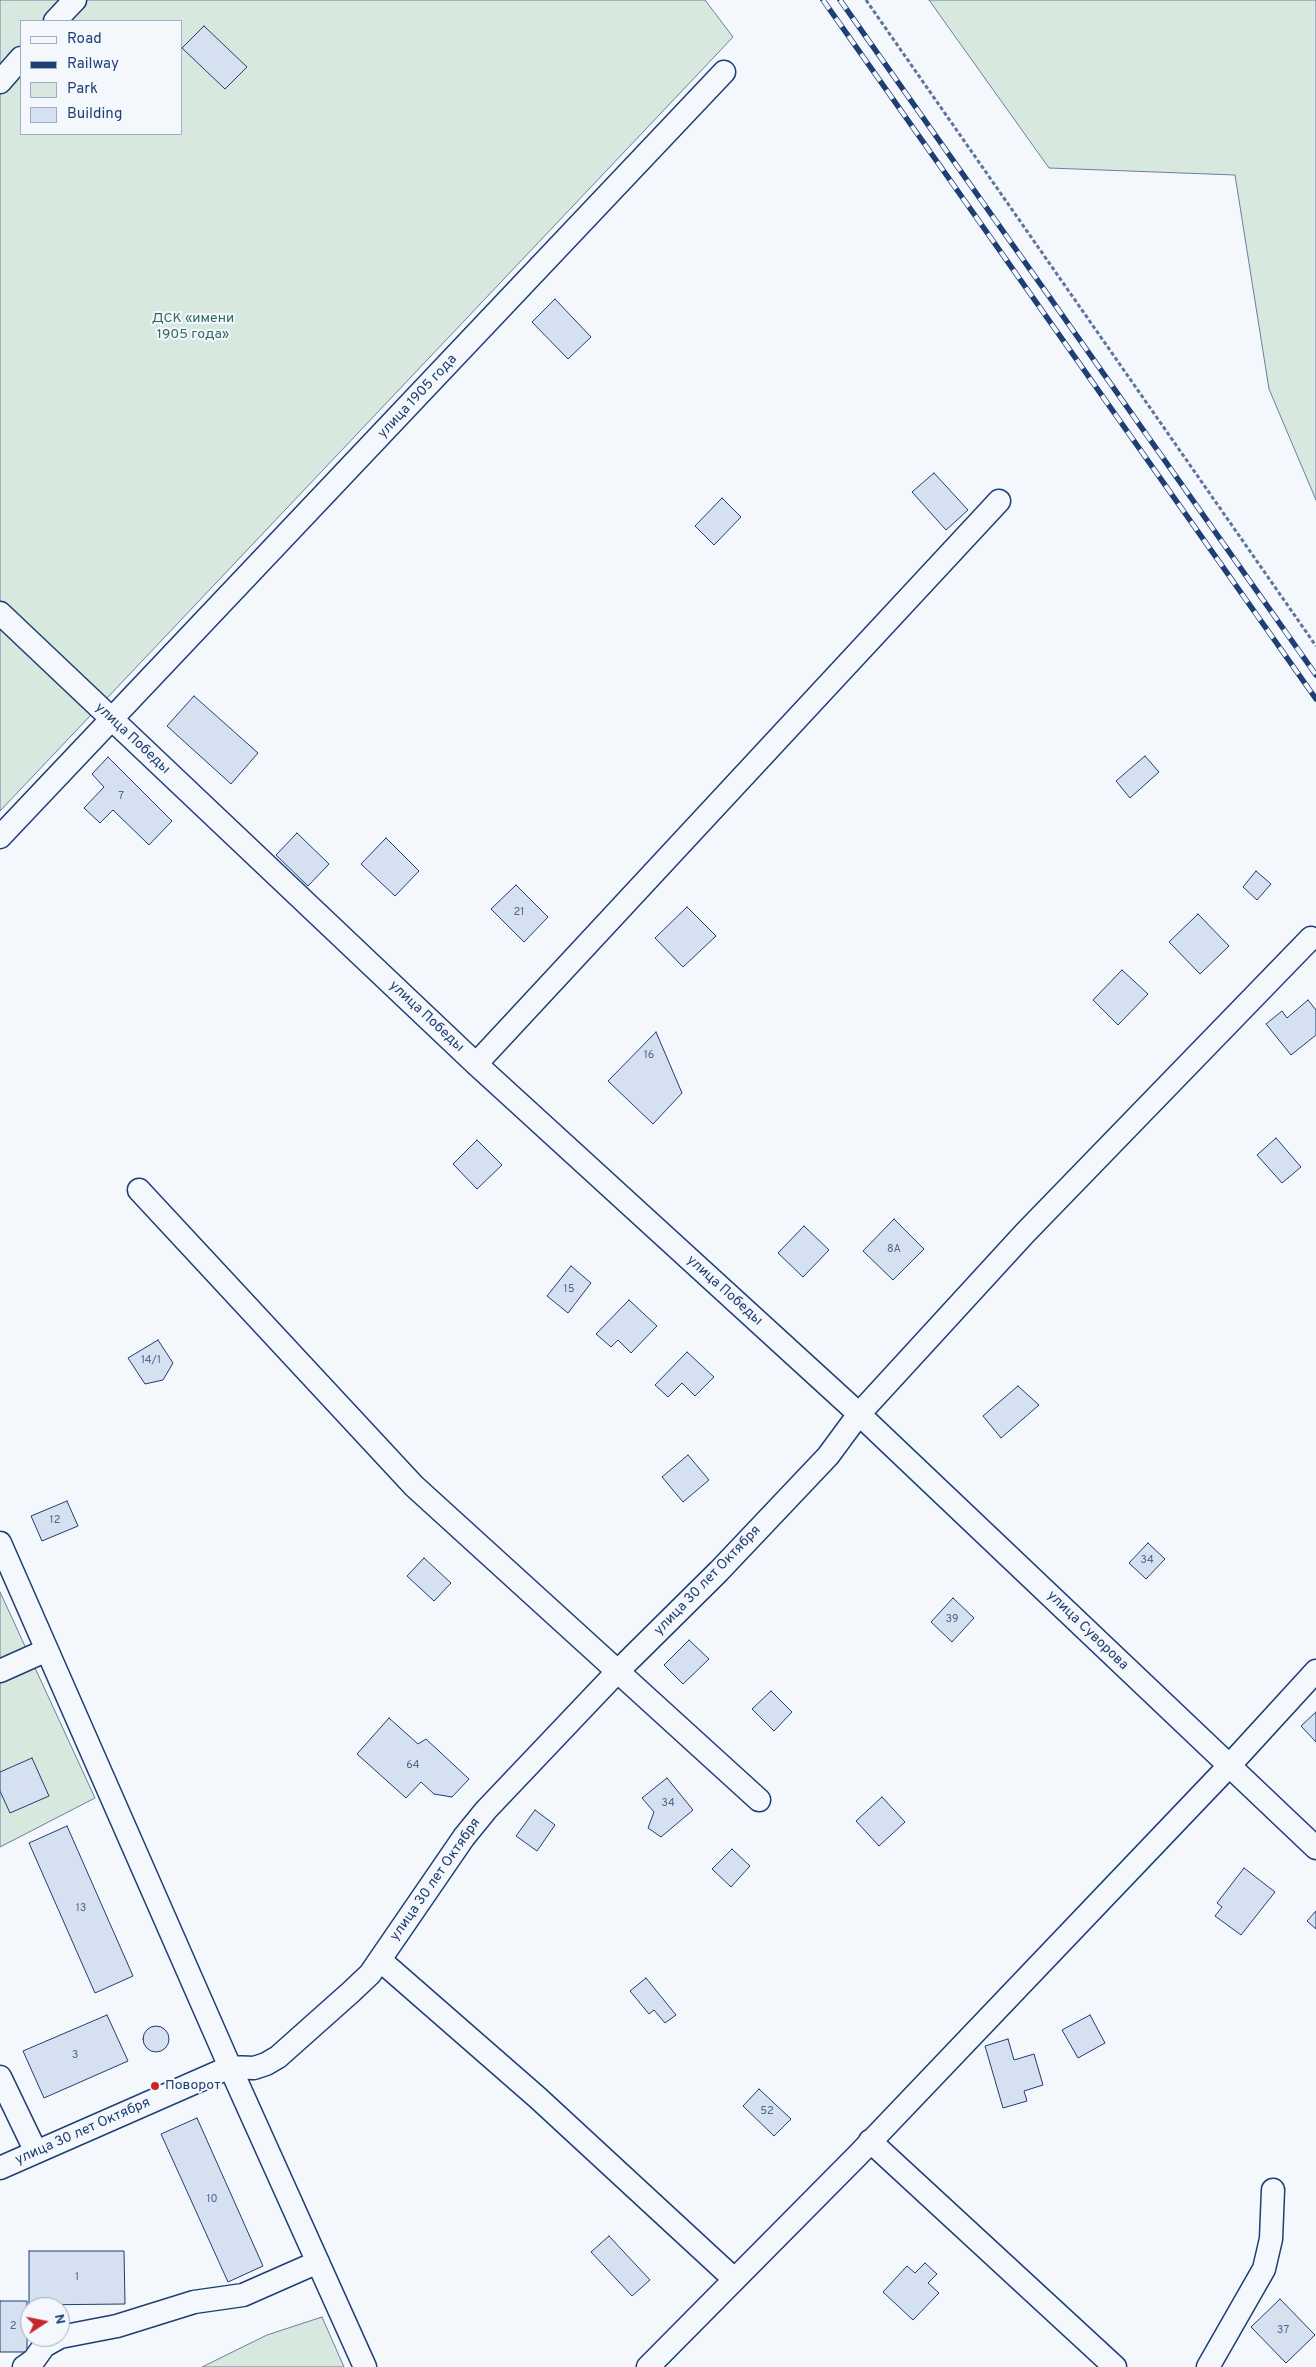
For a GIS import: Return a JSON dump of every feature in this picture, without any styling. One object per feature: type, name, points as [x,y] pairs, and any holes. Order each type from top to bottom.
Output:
[{"type":"street","points":[[56,20],[75,0]]},
{"type":"street","points":[[0,82],[20,59]]},
{"type":"street","name":"улица 1905 года","points":[[0,837],[112,721],[724,72]]},
{"type":"street","points":[[476,1064],[999,501]]},
{"type":"street","name":"улица Победы","points":[[0,613],[476,1064],[859,1414]]},
{"type":"street","name":"улица 30 лет Октября","points":[[0,2168],[230,2067],[254,2068],[278,2057],[351,1992],[370,1974],[464,1837],[486,1810],[617,1672],[719,1571],[828,1456],[859,1414],[1031,1227],[1312,938]]},
{"type":"street","points":[[139,1190],[414,1486],[759,1800]]},
{"type":"street","name":"улица Суворова","points":[[859,1414],[1316,1848]]},
{"type":"street","points":[[0,1543],[230,2067],[365,2367]]},
{"type":"street","points":[[0,1671],[47,1650]]},
{"type":"street","points":[[660,2362],[734,2279],[870,2141],[1229,1766],[1316,1671]]},
{"type":"street","points":[[380,1960],[538,2098],[734,2279]]},
{"type":"street","points":[[0,2077],[36,2152]]},
{"type":"street","points":[[870,2141],[1116,2367]]},
{"type":"street","points":[[1208,2367],[1264,2269],[1271,2239],[1274,2190]]},
{"type":"street","points":[[70,2335],[117,2326],[194,2302],[243,2295],[318,2262]]},
{"type":"street","points":[[24,2367],[34,2360],[43,2347]]},
{"type":"path","points":[[866,0],[1316,646]]},
{"type":"green space","name":"ДСК «имени 1905 года»","points":[[0,0],[705,0],[733,37],[0,811]]},
{"type":"green space","points":[[929,0],[1316,0],[1316,500],[1269,389],[1235,175],[1049,168]]},
{"type":"green space","points":[[0,1592],[95,1798],[0,1847]]},
{"type":"green space","points":[[322,2317],[344,2367],[202,2367],[267,2335]]},
{"type":"building","points":[[204,26],[247,67],[225,89],[182,48]]},
{"type":"building","points":[[555,299],[591,337],[568,359],[532,322]]},
{"type":"building","points":[[934,473],[968,510],[946,530],[912,492]]},
{"type":"building","points":[[722,498],[741,517],[714,545],[695,526]]},
{"type":"building","points":[[194,696],[258,753],[231,784],[167,726]]},
{"type":"building","points":[[1145,756],[1159,772],[1130,798],[1116,781]]},
{"type":"building","points":[[108,757],[172,821],[149,845],[113,810],[100,823],[84,808],[104,787],[92,774]]},
{"type":"building","points":[[297,833],[329,864],[308,886],[276,855]]},
{"type":"building","points":[[386,838],[419,871],[395,896],[361,864]]},
{"type":"building","points":[[1256,871],[1271,884],[1257,900],[1243,887]]},
{"type":"building","points":[[516,885],[548,917],[524,942],[491,909]]},
{"type":"building","points":[[687,907],[716,936],[683,967],[655,938]]},
{"type":"building","points":[[1198,914],[1229,946],[1200,974],[1169,942]]},
{"type":"building","points":[[1122,970],[1148,994],[1118,1025],[1093,1000]]},
{"type":"building","points":[[1308,1000],[1316,1010],[1316,1035],[1291,1055],[1266,1024],[1282,1011],[1287,1018]]},
{"type":"building","points":[[656,1032],[682,1093],[653,1124],[608,1081]]},
{"type":"building","points":[[1276,1138],[1301,1167],[1282,1183],[1257,1155]]},
{"type":"building","points":[[477,1140],[502,1165],[477,1189],[453,1164]]},
{"type":"building","points":[[894,1219],[924,1249],[893,1280],[863,1251]]},
{"type":"building","points":[[804,1226],[829,1250],[803,1277],[778,1253]]},
{"type":"building","points":[[571,1266],[591,1283],[568,1313],[547,1296]]},
{"type":"building","points":[[629,1300],[657,1326],[631,1353],[618,1340],[611,1347],[596,1334]]},
{"type":"building","points":[[158,1340],[173,1363],[163,1380],[145,1384],[128,1358]]},
{"type":"building","points":[[687,1352],[714,1377],[695,1396],[682,1383],[668,1397],[655,1385]]},
{"type":"building","points":[[1018,1386],[1039,1405],[1001,1438],[983,1416]]},
{"type":"building","points":[[688,1455],[709,1480],[683,1502],[662,1477]]},
{"type":"building","points":[[67,1501],[78,1526],[42,1541],[31,1516]]},
{"type":"building","points":[[1148,1543],[1165,1559],[1146,1579],[1129,1563]]},
{"type":"building","points":[[424,1558],[451,1583],[434,1601],[407,1576]]},
{"type":"building","points":[[953,1598],[974,1618],[952,1642],[931,1622]]},
{"type":"building","points":[[689,1640],[709,1659],[683,1684],[664,1665]]},
{"type":"building","points":[[771,1691],[792,1712],[774,1731],[752,1709]]},
{"type":"building","points":[[1316,1712],[1316,1742],[1301,1726]]},
{"type":"building","points":[[389,1718],[418,1744],[426,1739],[469,1779],[452,1797],[434,1794],[421,1782],[406,1798],[357,1754]]},
{"type":"building","points":[[32,1758],[49,1796],[10,1813],[0,1791],[0,1772]]},
{"type":"building","points":[[667,1778],[693,1810],[661,1837],[648,1828],[654,1812],[642,1798]]},
{"type":"building","points":[[882,1797],[905,1822],[879,1846],[856,1821]]},
{"type":"building","points":[[535,1810],[555,1825],[537,1851],[516,1836]]},
{"type":"building","points":[[67,1826],[133,1976],[95,1993],[29,1843]]},
{"type":"building","points":[[732,1849],[750,1866],[731,1887],[712,1869]]},
{"type":"building","points":[[1244,1868],[1275,1892],[1241,1935],[1215,1916],[1222,1907],[1217,1903]]},
{"type":"building","points":[[1316,1911],[1316,1929],[1307,1921]]},
{"type":"building","points":[[646,1978],[676,2015],[665,2023],[654,2010],[649,2014],[630,1991]]},
{"type":"building","points":[[107,2015],[128,2061],[44,2098],[23,2051]]},
{"type":"building","points":[[1090,2015],[1105,2043],[1078,2058],[1062,2030]]},
{"type":"building","points":[[156,2026],[165,2030],[169,2039],[165,2048],[156,2052],[147,2048],[143,2039],[147,2030]]},
{"type":"building","points":[[1008,2039],[1014,2060],[1034,2054],[1043,2085],[1024,2091],[1027,2101],[1003,2108],[985,2046]]},
{"type":"building","points":[[759,2089],[791,2119],[774,2136],[743,2106]]},
{"type":"building","points":[[197,2118],[263,2266],[228,2282],[161,2134]]},
{"type":"building","points":[[609,2236],[650,2280],[632,2296],[591,2252]]},
{"type":"building","points":[[29,2251],[124,2251],[125,2304],[70,2305],[70,2297],[29,2297]]},
{"type":"building","points":[[925,2263],[937,2274],[928,2283],[939,2293],[913,2320],[883,2292],[907,2266],[915,2273]]},
{"type":"building","points":[[1280,2299],[1315,2335],[1286,2363],[1251,2327]]},
{"type":"building","points":[[0,2301],[20,2301],[20,2347],[27,2347],[27,2352],[0,2352]]},
{"type":"railway","points":[[823,0],[1316,699]]},
{"type":"railway","points":[[840,0],[1316,675]]},
{"type":"place","name":"Поворот","points":[[155,2086]]}]
